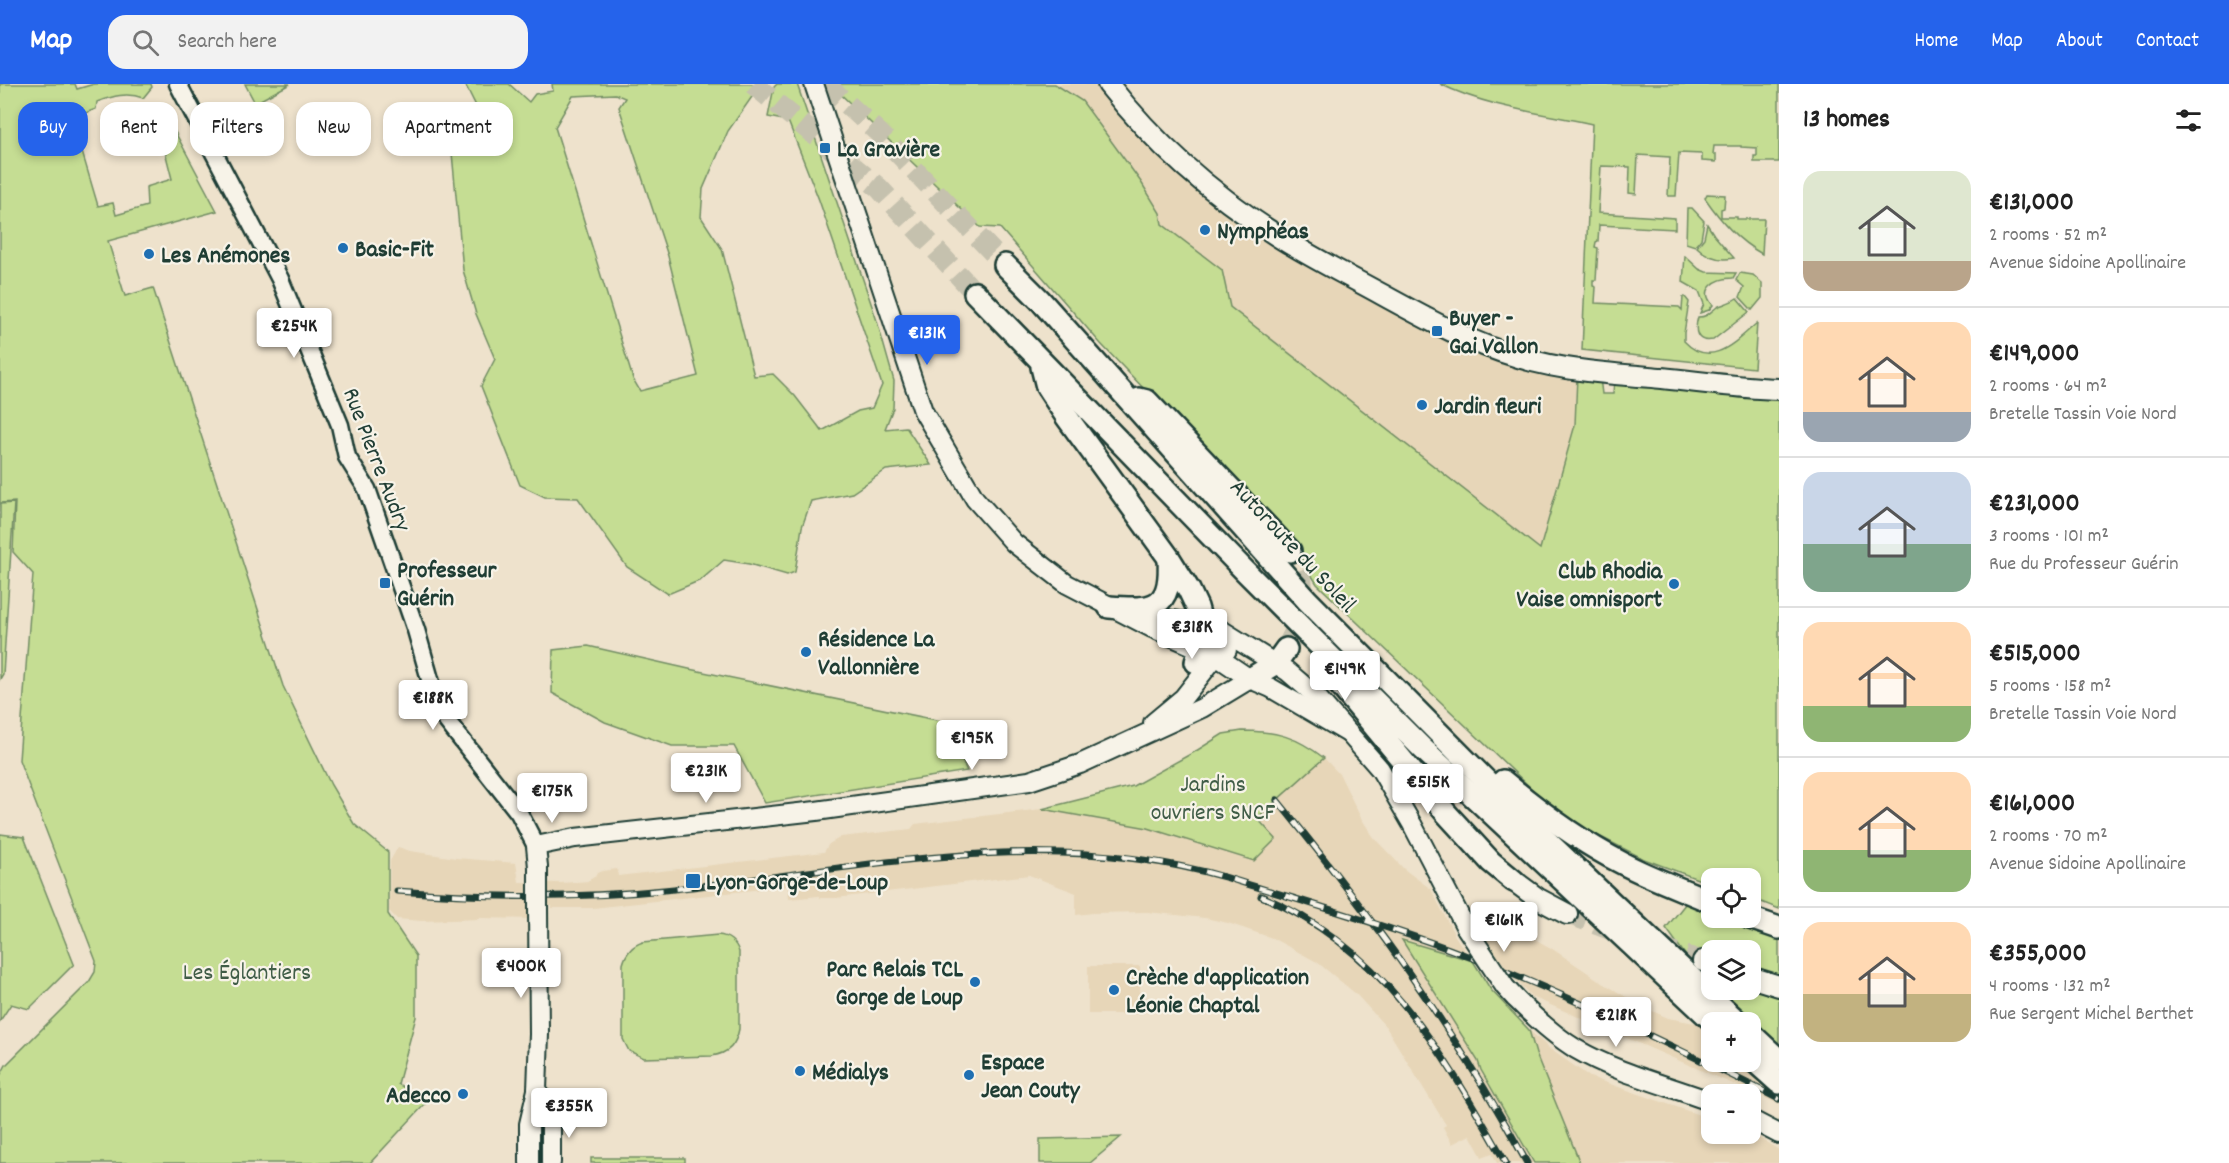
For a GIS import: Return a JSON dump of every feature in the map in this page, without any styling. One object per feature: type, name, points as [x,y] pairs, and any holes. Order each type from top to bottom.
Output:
[{"type":"highway","name":"Autoroute du Soleil","points":[[1005,265],[1040,300],[1307,600],[1532,826],[1695,972],[1730,1012]]},
{"type":"highway","name":"Autoroute du Soleil","points":[[975,293],[1246,572],[1430,757],[1695,972],[1711,1012]]},
{"type":"highway","points":[[1040,361],[1047,387],[1059,406],[1169,558],[1189,590],[1197,607],[1206,640],[1204,656]]},
{"type":"highway","points":[[1122,394],[1147,401],[1290,551]]},
{"type":"highway","points":[[1109,607],[1143,610],[1160,601],[1168,592],[1169,558]]},
{"type":"highway","points":[[1246,572],[1446,813],[1491,862],[1514,881]]},
{"type":"highway","points":[[1250,679],[1281,656]]},
{"type":"highway","points":[[1410,705],[1543,813],[1584,842],[1623,864],[1701,897]]},
{"type":"highway","points":[[1761,922],[1779,928]]},
{"type":"highway","points":[[1761,1043],[1779,1060]]},
{"type":"highway","points":[[1761,1067],[1779,1083]]},
{"type":"main road","points":[[814,84],[924,411],[975,499],[1014,543],[1067,584],[1178,640],[1204,656],[1271,688],[1348,733]]},
{"type":"main road","points":[[1108,84],[1170,152],[1215,191],[1276,235],[1441,326],[1482,345],[1520,358],[1551,365],[1617,374],[1779,388]]},
{"type":"main road","points":[[1109,607],[1141,615],[1200,624],[1223,631],[1241,641],[1281,656],[1380,770],[1412,824],[1466,928],[1505,987],[1515,998],[1549,1030],[1577,1050],[1701,1098]]},
{"type":"main road","points":[[1204,656],[1241,641]]},
{"type":"main road","points":[[1241,641],[1250,679]]},
{"type":"main road","points":[[1132,739],[1183,698],[1195,685],[1204,656]]},
{"type":"main road","points":[[529,1163],[530,1124],[537,1090],[539,1034],[536,846],[575,838],[816,811],[1029,781],[1080,764],[1202,708],[1250,679]]},
{"type":"main road","points":[[1514,881],[1537,898],[1567,914]]},
{"type":"main road","points":[[1761,980],[1779,986]]},
{"type":"main road","points":[[537,1090],[551,1115],[551,1163]]},
{"type":"main road","points":[[1761,1116],[1779,1120]]},
{"type":"main road","points":[[1761,1125],[1779,1134]]},
{"type":"street","name":"Rue Pierre Audry","points":[[178,84],[280,279],[340,425],[347,457],[369,496],[416,630],[440,711],[523,819],[536,846]]},
{"type":"shaded area","points":[[1055,84],[1096,84],[1164,162],[1275,246],[1407,319],[1476,353],[1528,371],[1577,376],[1575,425],[1540,550],[1230,307],[1222,270],[1162,224],[1160,213],[1141,182],[1082,101]]},
{"type":"shaded area","points":[[1324,758],[1340,775],[1361,818],[1375,839],[1405,870],[1431,889],[1455,936],[1491,990],[1550,1049],[1590,1077],[1701,1116],[1701,1144],[1761,1144],[1761,1139],[1779,1150],[1779,1163],[1497,1163],[1492,1153],[1482,1157],[1470,1135],[1452,1144],[1443,1127],[1446,1125],[1386,1027],[1356,994],[1317,962],[1272,938],[1205,918],[1147,912],[1076,915],[1076,893],[1029,875],[836,898],[819,898],[819,896],[789,899],[788,886],[593,908],[552,908],[552,906],[538,905],[537,919],[480,918],[422,921],[397,919],[389,911],[390,861],[398,847],[456,858],[516,863],[519,882],[561,883],[590,881],[590,878],[595,877],[597,873],[617,869],[618,876],[824,852],[829,844],[841,837],[911,829],[915,824],[1042,809],[1148,828],[1257,818]]},
{"type":"shaded area","points":[[1471,912],[1526,934],[1641,1006],[1668,1018],[1701,1024],[1701,1070],[1532,997],[1511,975],[1486,939]]},
{"type":"shaded area","name":"Crèche d'application Léonie Chaptal","points":[[1088,966],[1140,966],[1140,1014],[1088,1014]]},
{"type":"shaded area","points":[[1779,1052],[1779,1104],[1761,1096],[1761,1084],[1733,1084],[1705,1072],[1761,1072],[1761,1058]]},
{"type":"green space","name":"Les Églantiers","points":[[0,84],[75,84],[77,89],[94,84],[151,84],[152,87],[143,98],[126,95],[109,98],[97,102],[96,109],[88,112],[88,102],[18,102],[18,156],[83,156],[98,206],[113,203],[116,215],[147,206],[146,187],[172,179],[166,156],[178,156],[178,138],[217,211],[108,241],[125,296],[153,288],[283,686],[331,785],[354,824],[388,852],[388,914],[416,956],[416,1017],[398,1084],[427,1102],[370,1163],[0,1163],[0,1076],[6,1065],[89,982],[95,972],[96,961],[19,760],[33,574],[13,552],[15,502],[0,503]]},
{"type":"green space","points":[[245,84],[290,84],[257,102],[254,102]]},
{"type":"green space","points":[[465,84],[509,84],[529,102],[535,94],[553,91],[552,84],[761,84],[728,131],[703,189],[701,217],[722,249],[754,376],[773,374],[795,396],[822,431],[858,411],[872,408],[882,385],[819,200],[788,121],[768,117],[774,87],[777,84],[797,84],[877,321],[894,381],[893,408],[885,429],[906,427],[931,465],[886,470],[852,493],[811,501],[802,527],[795,572],[787,575],[749,564],[724,560],[701,580],[668,594],[627,567],[578,498],[545,497],[520,485],[481,386],[495,359],[476,314],[463,270],[452,156],[513,156],[513,102],[474,102]],"holes":[[[615,94],[625,98],[619,107],[668,256],[698,376],[640,391],[633,379],[555,127],[573,96]]]},
{"type":"green space","points":[[830,84],[1055,84],[1082,101],[1141,182],[1160,213],[1162,224],[1222,270],[1230,307],[1540,549],[1575,425],[1577,376],[1600,378],[1602,394],[1613,394],[1614,380],[1683,391],[1779,398],[1779,909],[1761,902],[1761,868],[1701,868],[1701,880],[1644,859],[1587,830],[1553,809],[1317,584],[1291,542],[1101,344],[1000,228],[980,227]]},
{"type":"green space","points":[[1440,84],[1779,84],[1779,162],[1754,162],[1757,148],[1741,146],[1714,146],[1713,154],[1716,154],[1716,162],[1702,161],[1702,154],[1679,153],[1676,196],[1668,196],[1670,157],[1638,155],[1636,194],[1629,193],[1630,167],[1601,166],[1598,213],[1675,218],[1675,229],[1599,225],[1598,241],[1595,247],[1598,248],[1596,280],[1593,280],[1593,286],[1596,287],[1595,303],[1679,307],[1682,310],[1683,297],[1685,297],[1689,302],[1684,341],[1704,353],[1723,350],[1757,323],[1754,368],[1582,350],[1592,124],[1495,104]]},
{"type":"green space","points":[[1707,194],[1725,195],[1721,217],[1764,219],[1762,254],[1745,243],[1723,222],[1705,198]]},
{"type":"green space","points":[[1687,208],[1692,208],[1704,221],[1701,239],[1695,246],[1686,243]]},
{"type":"green space","points":[[1707,224],[1734,258],[1714,257],[1697,247],[1704,238]]},
{"type":"green space","points":[[1685,256],[1699,269],[1706,272],[1736,273],[1733,278],[1721,280],[1711,286],[1708,294],[1713,305],[1709,310],[1700,313],[1704,304],[1699,291],[1683,282]]},
{"type":"green space","points":[[1740,273],[1753,275],[1762,283],[1762,298],[1752,310],[1740,297],[1744,287],[1736,280]]},
{"type":"green space","points":[[1737,298],[1749,312],[1713,340],[1700,338],[1696,327],[1698,317],[1707,315],[1717,307]]},
{"type":"green space","points":[[14,503],[3,674],[0,679],[0,504]]},
{"type":"green space","points":[[588,646],[941,721],[951,736],[967,771],[765,803],[734,746],[672,746],[605,722],[552,693],[553,650]]},
{"type":"green space","name":"Jardins ouvriers SNCF","points":[[1242,731],[1266,732],[1286,737],[1305,745],[1324,758],[1257,818],[1276,839],[1254,861],[1148,828],[1042,809],[1133,786],[1223,734]]},
{"type":"green space","points":[[0,834],[24,837],[74,964],[29,1009],[11,1004],[0,1021]]},
{"type":"green space","points":[[1686,903],[1701,908],[1701,928],[1756,928],[1779,936],[1779,1052],[1761,1031],[1761,1012],[1741,1012],[1728,1000],[1761,1000],[1761,940],[1701,940],[1701,975],[1666,928]]},
{"type":"green space","points":[[718,935],[731,940],[739,952],[739,1029],[734,1044],[723,1053],[712,1056],[644,1058],[629,1051],[623,1039],[623,964],[628,953],[633,947],[643,942]]},
{"type":"green space","points":[[1402,940],[1473,961],[1491,990],[1529,1030],[1536,1054],[1580,1163],[1534,1163],[1478,1061]]},
{"type":"green space","points":[[1121,1137],[1090,1163],[1040,1163],[1040,1139]]},
{"type":"green space","points":[[591,1158],[685,1158],[685,1163],[591,1163]]},
{"type":"tunnel","points":[[753,84],[879,188],[975,293]]},
{"type":"tunnel","points":[[825,84],[879,133],[1005,265]]},
{"type":"tunnel","points":[[1286,649],[1304,613],[1302,582],[1290,551]]},
{"type":"tunnel","points":[[1567,914],[1621,934]]},
{"type":"tunnel","points":[[1657,946],[1701,960]]},
{"type":"railway","points":[[1277,800],[1379,931],[1442,1021],[1527,1163]]},
{"type":"railway","points":[[397,891],[531,896],[631,893],[876,863],[947,856],[1017,853],[1088,854],[1158,862],[1228,878],[1457,952],[1579,1003],[1779,1099]]},
{"type":"railway","points":[[1261,896],[1304,918],[1342,944],[1376,974],[1406,1007],[1433,1044],[1506,1163]]},
{"type":"place","name":"La Gravière","points":[[825,148]]},
{"type":"place","name":"Nymphéas","points":[[1205,230]]},
{"type":"place","name":"Basic-Fit","points":[[343,248]]},
{"type":"place","name":"Les Anémones","points":[[149,254]]},
{"type":"place","name":"Buyer - Gai Vallon","points":[[1437,331]]},
{"type":"place","name":"Jardin fleuri","points":[[1422,405]]},
{"type":"place","name":"Professeur Guérin","points":[[385,583]]},
{"type":"place","name":"Club Rhodia Vaise omnisport","points":[[1674,584]]},
{"type":"place","name":"Résidence La Vallonnière","points":[[806,652]]},
{"type":"place","name":"Lyon-Gorge-de-Loup","points":[[693,881]]},
{"type":"place","name":"Parc Relais TCL Gorge de Loup","points":[[975,982]]},
{"type":"place","name":"Crèche d'application Léonie Chaptal","points":[[1114,990]]},
{"type":"place","name":"Médialys","points":[[800,1071]]},
{"type":"place","name":"Espace Jean Couty","points":[[969,1075]]},
{"type":"place","name":"Adecco","points":[[463,1094]]}]
